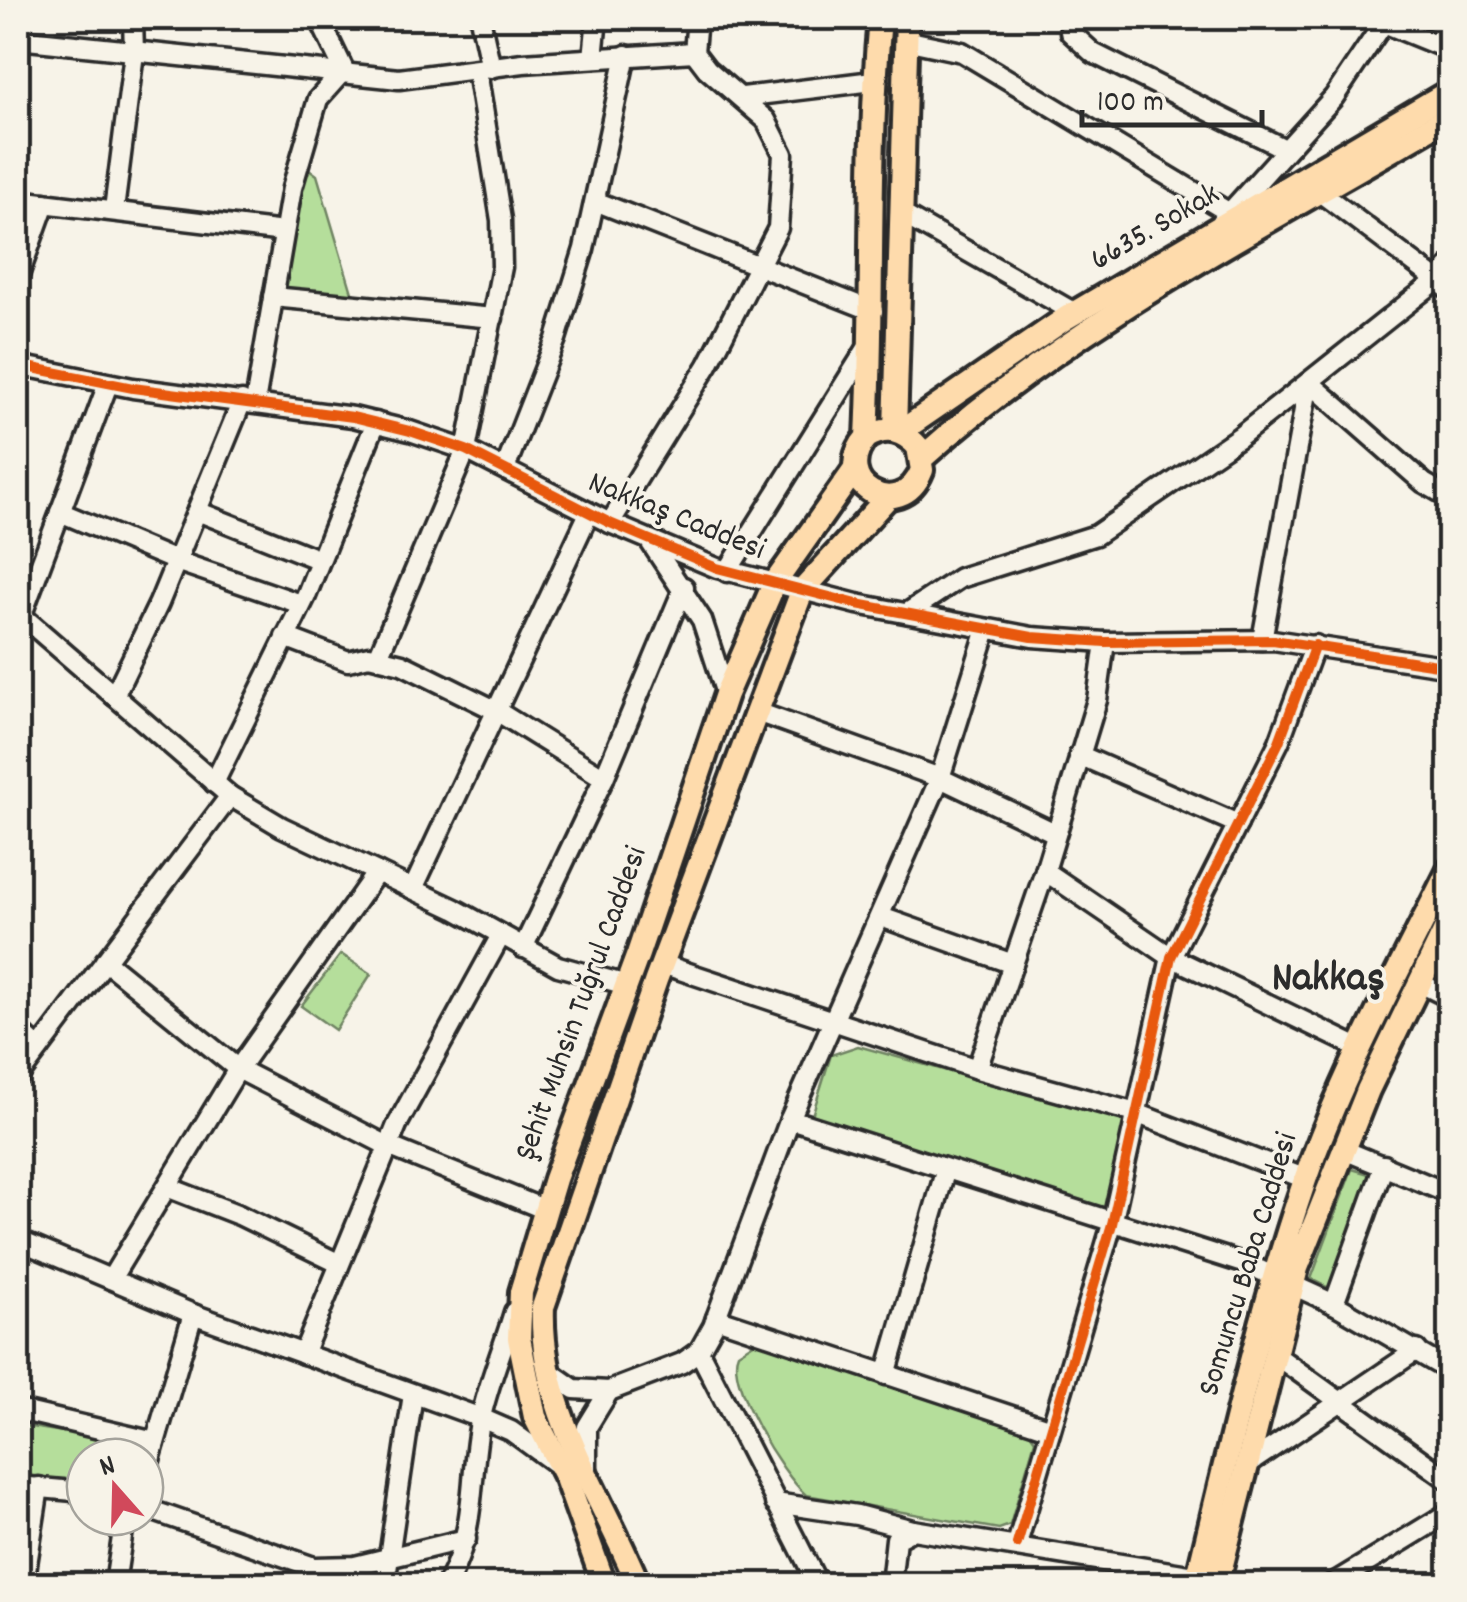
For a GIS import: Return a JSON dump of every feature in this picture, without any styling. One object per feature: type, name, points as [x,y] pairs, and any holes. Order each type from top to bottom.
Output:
[{"type":"main road","points":[[867,437],[898,432],[918,447],[922,458],[918,481],[900,496],[888,497],[866,489],[855,469],[859,446],[867,437],[873,311],[873,81],[880,18]]},
{"type":"main road","points":[[898,432],[906,29]]},
{"type":"main road","name":"6635. Sokak","points":[[898,432],[1075,313],[1450,91]]},
{"type":"main road","name":"6635. Sokak","points":[[922,458],[981,406],[1085,334],[1450,116]]},
{"type":"main road","name":"Şehit Muhsin Tuğrul Caddesi","points":[[604,1584],[561,1468],[535,1417],[519,1338],[521,1292],[726,694],[774,584],[855,469]]},
{"type":"main road","name":"Şehit Muhsin Tuğrul Caddesi","points":[[638,1584],[554,1404],[542,1345],[543,1307],[662,964],[802,591],[888,497]]},
{"type":"main road","name":"Somuncu Baba Caddesi","points":[[1207,1581],[1244,1467],[1274,1354],[1284,1282],[1306,1179],[1362,1049],[1450,868]]},
{"type":"main road","name":"Somuncu Baba Caddesi","points":[[1207,1581],[1238,1410],[1284,1282],[1450,920]]},
{"type":"street","points":[[114,210],[134,53],[133,18]]},
{"type":"street","points":[[318,18],[344,70]]},
{"type":"street","points":[[378,657],[466,450],[502,267],[501,220],[480,18]]},
{"type":"street","points":[[593,58],[597,18]]},
{"type":"street","points":[[610,523],[708,365],[778,228],[782,154],[766,120],[744,97],[707,69],[694,52],[697,18]]},
{"type":"street","points":[[1070,18],[1070,32],[1093,53],[1285,149]]},
{"type":"street","points":[[1213,234],[1228,212],[1334,97],[1386,21],[1450,50]]},
{"type":"street","points":[[906,29],[974,59],[1228,212]]},
{"type":"street","points":[[18,39],[344,70],[399,79],[593,58],[694,52]]},
{"type":"street","points":[[505,469],[556,338],[595,201],[626,55]]},
{"type":"street","points":[[114,696],[248,402],[273,297],[292,188],[318,99],[344,70]]},
{"type":"street","points":[[744,97],[873,81]]},
{"type":"street","points":[[908,614],[960,578],[1096,535],[1181,480],[1445,279],[1321,193]]},
{"type":"street","points":[[18,200],[284,232]]},
{"type":"street","points":[[595,201],[873,311]]},
{"type":"street","points":[[18,278],[45,203]]},
{"type":"street","points":[[902,214],[1075,313]]},
{"type":"street","points":[[273,297],[493,318]]},
{"type":"street","points":[[727,572],[872,341]]},
{"type":"street","name":"Nakkaş Caddesi","points":[[18,365],[108,384],[376,422],[466,450],[610,523],[727,572],[908,614],[986,629],[1105,642],[1262,640],[1315,645],[1450,668]]},
{"type":"street","points":[[1308,382],[1424,483],[1450,498]]},
{"type":"street","points":[[1262,640],[1308,382]]},
{"type":"street","points":[[108,384],[19,620],[230,796],[282,827],[413,889],[558,966],[627,984]]},
{"type":"street","points":[[214,783],[301,604],[376,422]]},
{"type":"street","points":[[60,512],[176,561],[301,604]]},
{"type":"street","points":[[197,512],[320,560]]},
{"type":"street","points":[[413,889],[590,512]]},
{"type":"street","points":[[647,538],[684,586],[715,650],[726,694]]},
{"type":"street","points":[[523,948],[604,778],[684,586]]},
{"type":"street","points":[[547,1370],[574,1388],[609,1391],[682,1363],[699,1351],[716,1318],[790,1119],[836,1022],[940,778],[986,629]]},
{"type":"street","points":[[285,637],[348,661],[378,657],[402,664],[495,710],[604,778]]},
{"type":"street","points":[[978,1069],[1080,755],[1096,700],[1105,642]]},
{"type":"street","points":[[1018,1544],[1048,1428],[1112,1224],[1171,957],[1279,742],[1315,645]]},
{"type":"street","points":[[757,712],[940,778],[1055,832]]},
{"type":"street","points":[[1080,755],[1238,824]]},
{"type":"street","points":[[18,1077],[230,796]]},
{"type":"street","points":[[1045,871],[1171,957],[1362,1049]]},
{"type":"street","points":[[111,1280],[238,1069],[377,872]]},
{"type":"street","points":[[881,917],[1013,964]]},
{"type":"street","points":[[302,1354],[388,1146],[500,936]]},
{"type":"street","points":[[105,961],[238,1069],[388,1146],[546,1210]]},
{"type":"street","points":[[662,964],[978,1069],[1136,1113],[1306,1179]]},
{"type":"street","points":[[1420,983],[1449,997]]},
{"type":"street","points":[[18,1029],[39,1049]]},
{"type":"street","points":[[790,1119],[945,1172],[1248,1265],[1334,1304],[1450,1371]]},
{"type":"street","points":[[1344,1150],[1450,1194]]},
{"type":"street","points":[[1334,1304],[1384,1165]]},
{"type":"street","points":[[886,1374],[945,1172]]},
{"type":"street","points":[[167,1187],[238,1215],[338,1263]]},
{"type":"street","points":[[18,1240],[192,1314],[481,1418],[511,1431],[561,1468]]},
{"type":"street","points":[[447,1584],[474,1508],[481,1418],[521,1292]]},
{"type":"street","points":[[156,1437],[192,1314]]},
{"type":"street","points":[[716,1318],[1048,1428]]},
{"type":"street","points":[[1244,1467],[1340,1398],[1417,1350]]},
{"type":"street","points":[[699,1351],[818,1584]]},
{"type":"street","points":[[1274,1354],[1450,1481]]},
{"type":"street","points":[[588,1476],[588,1427],[609,1391]]},
{"type":"street","points":[[385,1584],[413,1394]]},
{"type":"street","points":[[18,1410],[134,1437]]},
{"type":"street","points":[[18,1486],[65,1490]]},
{"type":"street","points":[[24,1584],[39,1487]]},
{"type":"street","points":[[775,1503],[1207,1581]]},
{"type":"street","points":[[1332,1584],[1450,1512]]},
{"type":"street","points":[[165,1515],[314,1568],[335,1570],[466,1539]]},
{"type":"street","points":[[890,1584],[896,1539],[913,1530]]},
{"type":"street","points":[[115,1584],[122,1537]]},
{"type":"green space","points":[[305,166],[317,175],[353,296],[283,289]]},
{"type":"green space","points":[[341,954],[371,974],[335,1030],[301,1006]]},
{"type":"green space","points":[[858,1046],[1132,1123],[1110,1208],[1096,1210],[810,1122],[831,1055]]},
{"type":"green space","points":[[1352,1169],[1372,1175],[1335,1286],[1327,1287],[1311,1279]]},
{"type":"green space","points":[[755,1342],[1027,1429],[1035,1440],[1010,1525],[999,1529],[806,1495],[783,1468],[758,1427],[740,1384],[738,1353]]},
{"type":"green space","points":[[18,1425],[96,1437],[65,1437],[65,1482],[18,1476]]},
{"type":"cycle path","points":[[18,365],[133,388],[353,417],[410,431],[466,450],[610,523],[717,568],[857,604],[1032,637],[1105,642],[1273,640],[1450,667]]},
{"type":"cycle path","points":[[1017,1544],[1112,1224],[1171,957],[1279,742],[1315,645]]},
{"type":"district","name":"Nakkaş","points":[[1328,981]]}]
